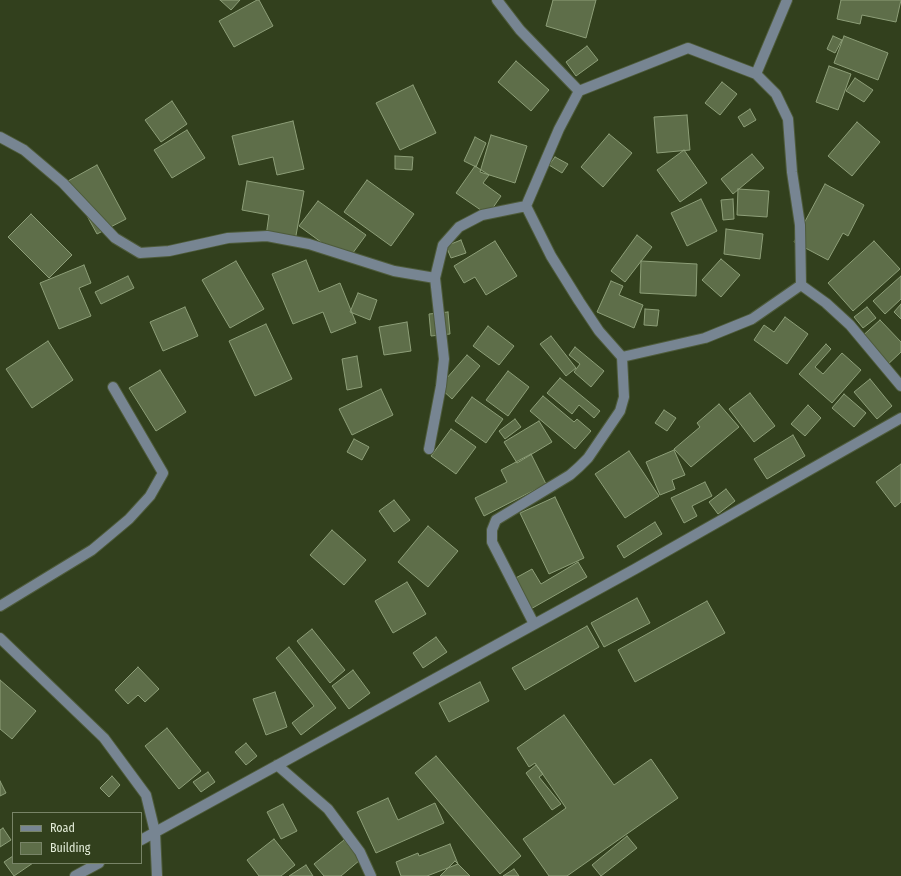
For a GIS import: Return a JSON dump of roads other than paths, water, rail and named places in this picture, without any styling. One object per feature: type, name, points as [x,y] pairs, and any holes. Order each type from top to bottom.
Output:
[{"type":"street","points":[[497,0],[520,30],[579,91]]},
{"type":"street","points":[[756,74],[787,0]]},
{"type":"street","points":[[534,624],[492,542],[492,530],[496,520],[570,475],[588,458],[623,405],[624,397],[622,357],[599,331],[579,301],[551,256],[526,206],[559,129],[579,91],[688,48],[756,74],[776,94],[788,119],[792,172],[800,225],[801,285]]},
{"type":"street","points":[[0,137],[24,150],[63,183],[115,238],[140,253],[169,251],[228,238],[267,236],[309,244],[394,271],[435,278]]},
{"type":"street","points":[[429,449],[441,386],[444,359],[435,278],[443,245],[458,227],[482,215],[526,206]]},
{"type":"street","points":[[622,357],[705,338],[752,319],[801,285]]},
{"type":"street","points":[[801,285],[826,303],[850,325],[901,386]]},
{"type":"street","points":[[0,606],[92,550],[110,536],[129,519],[150,496],[163,473],[113,387]]},
{"type":"street","points":[[142,839],[534,624],[901,418]]},
{"type":"street","points":[[0,638],[104,738],[146,795],[155,832],[157,876]]},
{"type":"street","points":[[277,765],[328,809],[360,852],[371,876]]},
{"type":"street","points":[[75,876],[97,864]]}]
